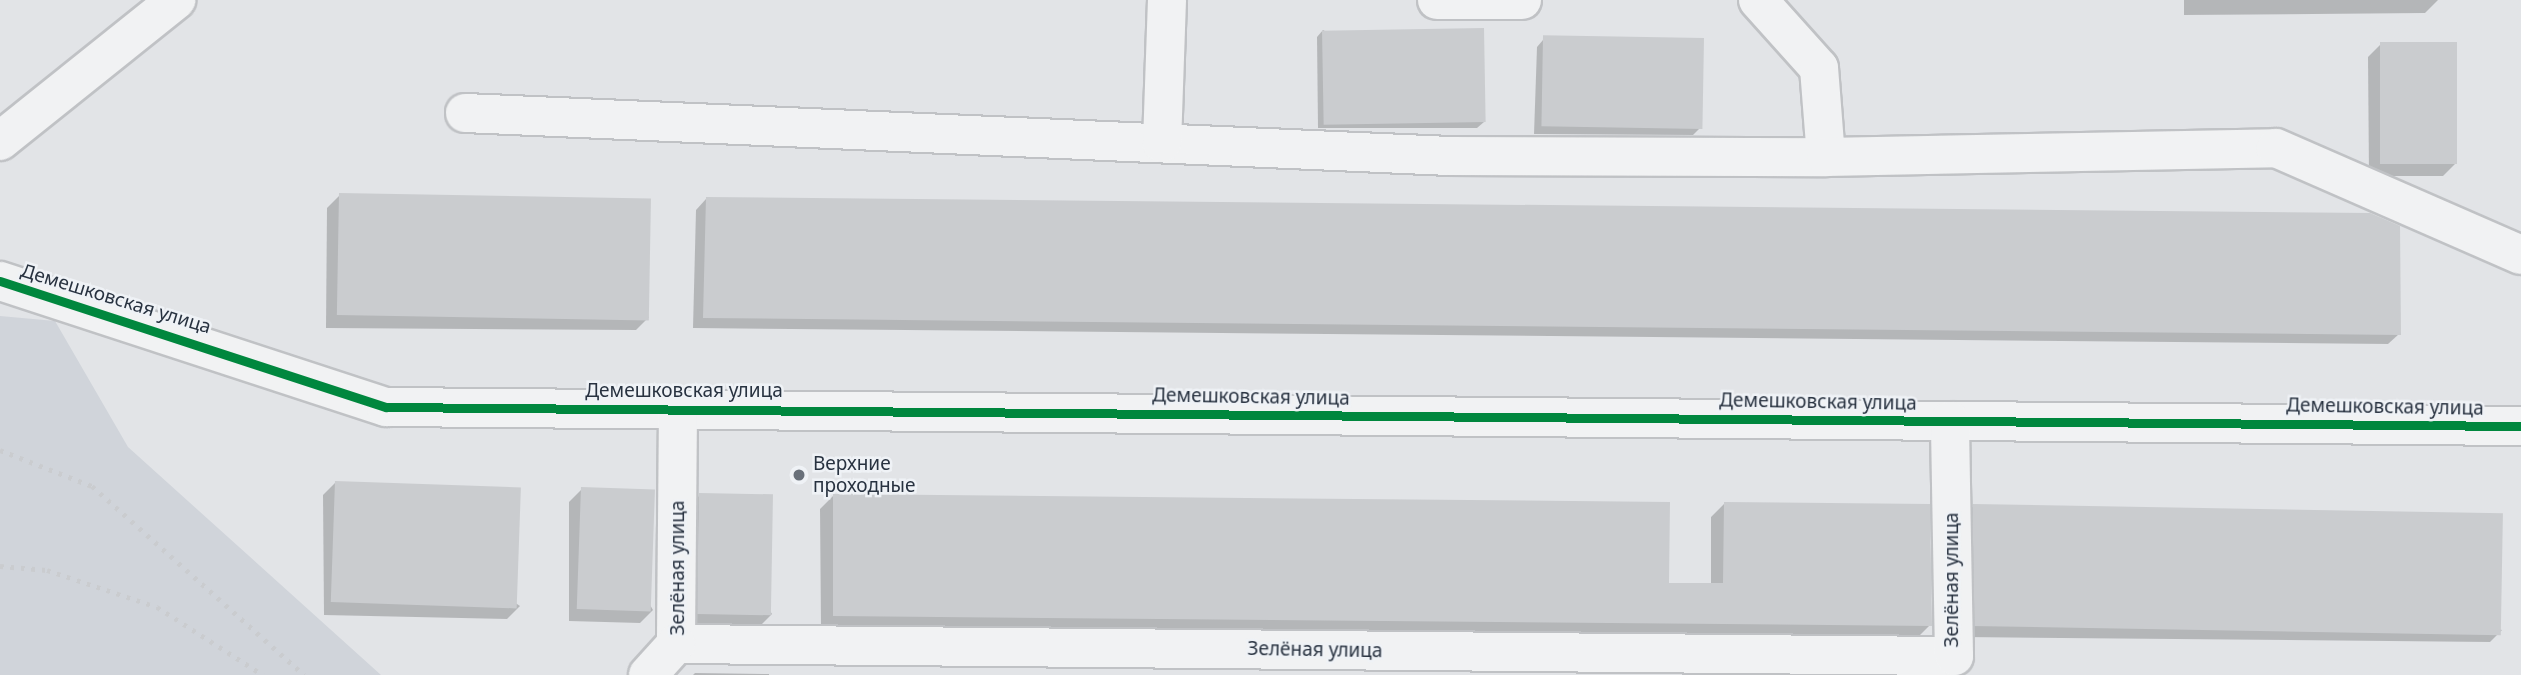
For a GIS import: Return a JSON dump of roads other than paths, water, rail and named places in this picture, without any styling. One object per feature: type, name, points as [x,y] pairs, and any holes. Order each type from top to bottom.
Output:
[{"type":"street","points":[[0,141],[176,0]]},
{"type":"street","points":[[1162,143],[1167,0]]},
{"type":"street","points":[[1437,0],[1522,0]]},
{"type":"street","points":[[1758,0],[1819,68],[1826,157]]},
{"type":"street","points":[[465,113],[1448,156],[1826,157],[2276,148],[2521,255]]},
{"type":"street","name":"Демешковская улица","points":[[0,281],[386,407],[2521,426]]},
{"type":"street","name":"Зелёная улица","points":[[678,409],[676,644],[1929,665],[1954,656],[1950,421]]},
{"type":"street","points":[[648,675],[676,644]]},
{"type":"railway","points":[[0,450],[92,486],[304,675]]},
{"type":"railway","points":[[0,566],[47,570],[157,607],[263,675]]},
{"type":"place","name":"Верхние проходные","points":[[799,475]]}]
